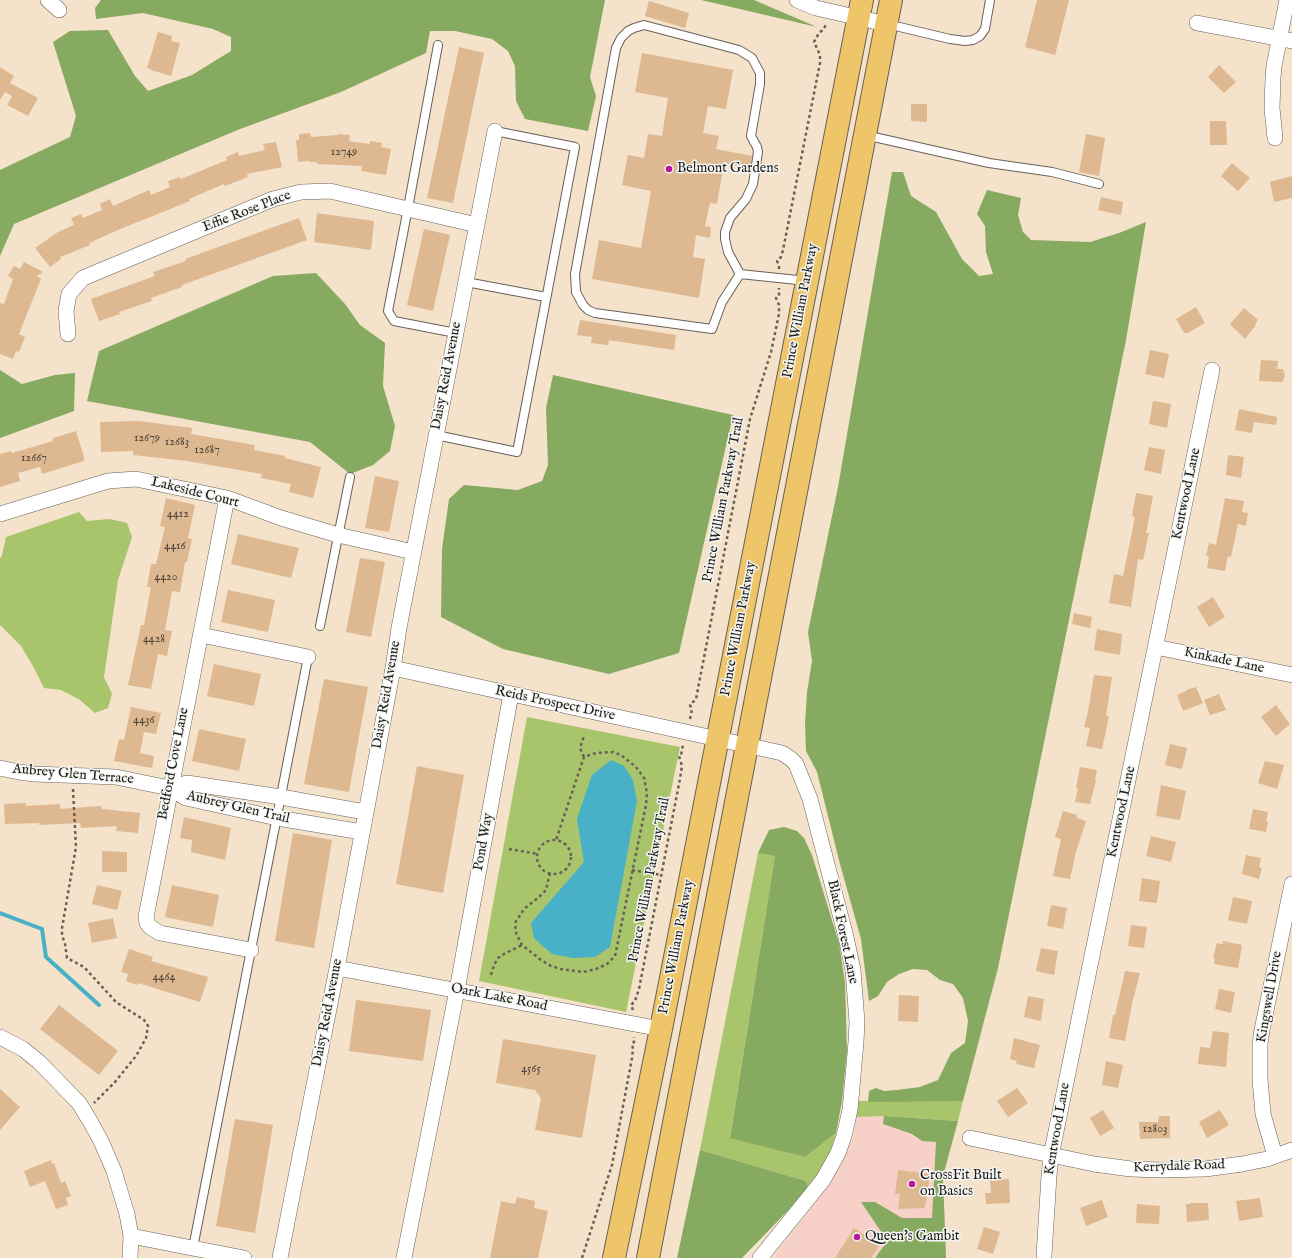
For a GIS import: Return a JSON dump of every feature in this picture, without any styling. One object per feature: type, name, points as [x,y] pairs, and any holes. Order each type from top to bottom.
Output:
[{"type":"highway","name":"Prince William Parkway","points":[[648,1258],[891,0]]},
{"type":"highway","name":"Prince William Parkway","points":[[614,1258],[661,1029],[860,9]]},
{"type":"street","points":[[48,0],[59,10]]},
{"type":"street","points":[[797,0],[816,8],[860,9],[886,24]]},
{"type":"street","points":[[1275,138],[1272,108],[1272,78],[1286,40],[1287,0]]},
{"type":"street","points":[[1197,24],[1286,40]]},
{"type":"street","name":"Daisy Reid Avenue","points":[[280,1258],[337,968],[413,552],[495,131]]},
{"type":"street","name":"Effie Rose Place","points":[[68,334],[66,311],[69,294],[83,278],[273,199],[301,192],[330,191],[477,225]]},
{"type":"street","name":"Kentwood Lane","points":[[1044,1255],[1051,1156],[1212,370]]},
{"type":"street","name":"Lakeside Court","points":[[0,514],[108,481],[136,479],[227,498],[282,518],[338,535],[413,552]]},
{"type":"street","name":"Bedford Cove Lane","points":[[227,498],[146,916],[147,923],[150,927],[160,933],[251,950]]},
{"type":"street","points":[[200,635],[308,657]]},
{"type":"street","name":"Kinkade Lane","points":[[1156,647],[1292,675]]},
{"type":"street","name":"Reids Prospect Drive","points":[[393,668],[717,739]]},
{"type":"street","name":"Pond Way","points":[[404,1258],[457,990],[511,694]]},
{"type":"street","name":"Black Forest Lane","points":[[717,739],[782,753],[791,759],[800,770],[810,800],[846,936],[853,970],[857,1022],[856,1042],[850,1110],[844,1136],[838,1153],[823,1180],[760,1258]]},
{"type":"street","name":"Aubrey Glen Terrace","points":[[0,768],[19,772],[124,778],[170,788]]},
{"type":"street","name":"Aubrey Glen Trail","points":[[170,788],[187,783],[281,797],[365,812]]},
{"type":"street","name":"Aubrey Glen Trail","points":[[170,788],[186,798],[277,818],[362,832]]},
{"type":"street","name":"Kingswell Drive","points":[[1275,1156],[1263,1114],[1260,1079],[1260,1044],[1292,884]]},
{"type":"street","name":"Oark Lake Road","points":[[337,968],[661,1029]]},
{"type":"street","points":[[2,1042],[23,1049],[39,1062],[79,1103],[85,1112],[101,1140],[114,1171],[127,1214],[131,1236],[130,1258]]},
{"type":"street","name":"Kerrydale Road","points":[[970,1138],[1051,1156],[1131,1169],[1205,1169],[1242,1164],[1292,1150]]},
{"type":"street","points":[[131,1236],[244,1258]]},
{"type":"lane","points":[[886,24],[950,39],[965,41],[973,40],[980,36],[985,29],[990,0]]},
{"type":"lane","points":[[639,26],[648,26],[739,50],[752,58],[758,68],[761,78],[751,136],[757,146],[758,152],[753,184],[746,199],[730,218],[725,232],[728,252],[740,274],[722,302],[712,328],[595,313],[588,310],[579,299],[575,286],[575,274],[616,48],[621,38],[634,28],[639,26]]},
{"type":"lane","points":[[438,45],[388,311],[394,321],[456,333]]},
{"type":"lane","points":[[436,435],[516,452],[575,148],[495,131]]},
{"type":"lane","points":[[864,135],[989,163],[1052,172],[1099,184]]},
{"type":"lane","points":[[740,274],[807,281]]},
{"type":"lane","points":[[466,282],[546,297]]},
{"type":"lane","points":[[320,626],[350,477]]},
{"type":"lane","points":[[193,1248],[308,657]]},
{"type":"path","points":[[779,265],[777,262],[784,250],[820,63],[820,55],[814,42],[818,33],[824,29]]},
{"type":"path","name":"Prince William Parkway Trail","points":[[692,709],[690,705],[695,701],[750,420],[771,352],[780,305],[776,298],[779,296]]},
{"type":"path","points":[[556,840],[584,757],[580,748],[584,736]]},
{"type":"path","points":[[550,873],[546,890],[524,909],[515,923],[516,933],[522,945],[541,960],[551,966],[561,969],[583,972],[596,969],[607,964],[615,956],[646,805],[647,793],[644,778],[636,767],[621,755],[604,752],[584,757]]},
{"type":"path","name":"Prince William Parkway Trail","points":[[633,1009],[631,1006],[637,996],[681,774],[682,764],[679,756],[681,755]]},
{"type":"path","points":[[72,775],[76,847],[62,935],[67,958],[84,967],[116,1002],[144,1020],[148,1026],[146,1038],[136,1056],[104,1093],[85,1112]]},
{"type":"path","points":[[556,840],[566,845],[570,849],[571,860],[569,866],[560,873],[550,873],[540,867],[538,862],[538,854],[541,846],[546,842],[556,840]]},
{"type":"path","points":[[509,849],[538,854]]},
{"type":"path","points":[[632,870],[661,875]]},
{"type":"path","points":[[491,975],[498,958],[522,945]]},
{"type":"path","points":[[582,1258],[609,1176],[632,1058],[632,1044],[634,1042]]},
{"type":"shaded area","points":[[884,1116],[958,1121],[943,1176],[946,1258],[773,1258],[834,1175],[853,1138],[856,1117]]},
{"type":"green space","points":[[101,0],[605,0],[590,77],[596,96],[588,131],[525,119],[516,101],[515,66],[508,51],[492,39],[455,31],[430,31],[426,53],[341,92],[240,129],[14,224],[0,256],[0,170],[70,137],[76,116],[53,42],[70,31],[108,30],[135,76],[148,91],[192,75],[231,51],[231,37],[213,29],[143,13],[96,19],[95,8]]},
{"type":"green space","points":[[701,0],[754,0],[817,27]]},
{"type":"green space","points":[[892,172],[903,172],[911,196],[936,212],[962,259],[979,276],[993,274],[986,252],[985,226],[977,214],[987,190],[1021,198],[1018,215],[1023,232],[1031,240],[1090,242],[1119,233],[1146,222],[1126,340],[998,968],[963,1101],[868,1102],[869,1091],[876,1088],[884,1091],[897,1090],[920,1087],[938,1080],[951,1053],[965,1043],[968,1021],[963,998],[953,984],[940,980],[927,970],[913,969],[899,974],[887,982],[878,996],[869,1001],[861,939],[817,772],[806,751],[805,724],[807,692],[812,661],[808,632],[838,487]]},
{"type":"green space","points":[[316,273],[345,304],[360,325],[385,343],[383,386],[395,426],[390,451],[373,465],[350,474],[310,442],[87,401],[99,351],[273,276]]},
{"type":"green space","points":[[0,370],[22,384],[55,375],[75,373],[74,411],[0,438]]},
{"type":"green space","points":[[553,375],[733,415],[679,653],[609,674],[503,649],[441,617],[442,549],[449,499],[464,485],[518,490],[542,481],[548,465],[546,408]]},
{"type":"green space","points":[[79,512],[87,521],[110,519],[127,523],[132,537],[118,580],[104,677],[112,694],[108,708],[95,713],[80,700],[61,690],[44,688],[21,646],[0,625],[0,559],[6,537]]},
{"type":"green space","points":[[527,717],[680,747],[626,1012],[479,981]]},
{"type":"green space","points":[[784,827],[797,831],[804,838],[812,855],[839,943],[845,982],[847,1051],[842,1101],[836,1133],[805,1157],[730,1138],[775,856],[758,853],[769,830]]},
{"type":"green space","points":[[758,853],[775,856],[730,1137],[805,1157],[836,1133],[827,1162],[808,1187],[806,1181],[700,1150]]},
{"type":"green space","points":[[858,1101],[963,1101],[958,1121],[884,1116],[856,1117]]},
{"type":"green space","points":[[884,1116],[958,1121],[943,1176],[946,1258],[875,1258],[886,1243],[880,1230],[861,1202],[875,1202],[902,1218],[932,1218],[936,1142],[922,1141],[912,1134],[883,1124]]},
{"type":"green space","points":[[700,1150],[806,1181],[808,1187],[804,1194],[742,1258],[677,1258]]},
{"type":"water","points":[[611,760],[624,766],[633,780],[637,801],[610,947],[595,957],[573,958],[552,954],[534,938],[531,923],[584,862],[577,819],[592,775]]},
{"type":"building","points":[[1037,0],[1069,0],[1055,55],[1025,47]]},
{"type":"building","points":[[649,1],[689,13],[685,28],[645,16]]},
{"type":"building","points":[[158,32],[172,36],[171,41],[180,43],[171,76],[147,68]]},
{"type":"building","points":[[459,47],[484,53],[453,203],[427,198]]},
{"type":"building","name":"Belmont Gardens","points":[[642,53],[733,70],[726,109],[708,106],[703,133],[719,136],[716,149],[752,156],[750,168],[724,163],[717,204],[710,203],[705,226],[711,227],[710,238],[696,235],[693,257],[705,259],[699,298],[592,279],[599,240],[641,248],[651,191],[622,185],[628,155],[644,158],[648,134],[662,136],[668,98],[635,92]]},
{"type":"building","points":[[1219,65],[1236,82],[1224,93],[1208,77]]},
{"type":"building","points":[[0,67],[14,76],[10,83],[38,98],[28,116],[7,105],[12,96],[5,92],[0,100]]},
{"type":"building","points":[[911,104],[927,104],[927,122],[911,121]]},
{"type":"building","points":[[1210,121],[1226,121],[1227,145],[1210,145]]},
{"type":"building","points":[[310,133],[311,137],[338,134],[350,135],[349,141],[370,144],[370,141],[382,143],[381,147],[391,149],[386,175],[361,171],[362,166],[317,164],[317,162],[309,161],[298,162],[296,140],[299,140],[299,134]]},
{"type":"building","points":[[1086,134],[1105,138],[1099,176],[1079,172]]},
{"type":"building","points":[[276,142],[282,167],[247,174],[248,177],[225,186],[224,184],[189,199],[190,201],[118,230],[89,243],[90,245],[60,257],[61,259],[50,267],[35,248],[58,232],[74,225],[71,218],[81,214],[83,218],[102,210],[100,204],[110,199],[113,206],[149,190],[151,195],[170,187],[168,181],[180,177],[181,179],[227,160],[226,157],[238,152],[239,156],[265,150],[263,144]]},
{"type":"building","points":[[1232,163],[1250,178],[1238,191],[1221,176]]},
{"type":"building","points":[[1292,176],[1292,198],[1274,202],[1270,182]]},
{"type":"building","points":[[1101,197],[1123,202],[1121,215],[1098,210]]},
{"type":"building","points":[[317,213],[374,221],[371,250],[314,242]]},
{"type":"building","points":[[299,218],[307,240],[182,285],[182,287],[151,298],[152,301],[119,312],[120,314],[99,321],[91,299],[155,276],[153,272],[186,261],[185,259]]},
{"type":"building","points":[[424,229],[450,235],[433,311],[407,305]]},
{"type":"building","points":[[24,262],[43,272],[37,276],[41,279],[19,334],[25,337],[19,352],[16,351],[13,359],[0,354],[0,303],[4,304],[13,279],[8,276],[14,266],[20,269]]},
{"type":"building","points":[[1196,307],[1205,323],[1188,333],[1184,333],[1176,319]]},
{"type":"building","points":[[1244,308],[1258,320],[1245,339],[1230,324]]},
{"type":"building","points":[[580,320],[676,335],[674,350],[609,340],[608,345],[591,343],[592,337],[577,335]]},
{"type":"building","points":[[1150,350],[1169,354],[1164,378],[1145,374]]},
{"type":"building","points":[[1261,360],[1278,361],[1277,369],[1283,369],[1285,376],[1282,382],[1259,381]]},
{"type":"building","points":[[1153,401],[1171,404],[1167,428],[1149,424]]},
{"type":"building","points":[[1239,409],[1277,417],[1276,425],[1254,422],[1252,433],[1235,430]]},
{"type":"building","points":[[139,421],[192,428],[191,434],[255,445],[254,450],[285,456],[285,458],[321,467],[313,498],[289,492],[291,484],[261,478],[262,474],[187,461],[133,455],[133,451],[101,452],[100,422]]},
{"type":"building","points":[[76,431],[84,461],[42,474],[40,467],[18,473],[20,481],[0,487],[0,454],[11,451],[12,453],[53,441],[53,438]]},
{"type":"building","points":[[1149,447],[1165,450],[1161,474],[1144,470]]},
{"type":"building","points":[[1228,455],[1244,457],[1241,478],[1226,475]]},
{"type":"building","points":[[375,476],[399,481],[389,532],[365,528]]},
{"type":"building","points":[[1136,493],[1153,496],[1146,533],[1149,533],[1143,560],[1138,559],[1131,607],[1109,603],[1114,574],[1123,576],[1135,517],[1132,516]]},
{"type":"building","points":[[166,498],[195,505],[188,538],[192,539],[187,562],[185,562],[180,592],[172,591],[165,630],[172,631],[167,656],[158,654],[151,689],[128,685],[141,625],[144,625],[151,587],[147,587],[151,564],[156,564],[165,527],[160,526]]},
{"type":"building","points":[[1225,498],[1244,501],[1242,512],[1248,513],[1246,526],[1238,524],[1231,557],[1228,556],[1225,571],[1207,568],[1209,556],[1206,556],[1209,543],[1216,545]]},
{"type":"building","points":[[238,534],[299,548],[291,578],[231,564]]},
{"type":"building","points":[[360,558],[385,562],[371,637],[346,632]]},
{"type":"building","points":[[228,590],[275,600],[268,632],[221,622]]},
{"type":"building","points":[[1213,597],[1225,617],[1209,627],[1197,607]]},
{"type":"building","points":[[1074,613],[1092,617],[1090,628],[1072,624]]},
{"type":"building","points":[[1097,629],[1122,634],[1120,655],[1094,650]]},
{"type":"building","points":[[214,664],[261,674],[254,706],[207,696]]},
{"type":"building","points":[[1094,675],[1112,677],[1106,716],[1109,716],[1102,749],[1086,746],[1090,728],[1084,727]]},
{"type":"building","points":[[324,679],[368,687],[349,792],[304,784]]},
{"type":"building","points":[[1196,687],[1203,703],[1183,711],[1177,695]]},
{"type":"building","points":[[1219,694],[1226,710],[1210,715],[1204,700]]},
{"type":"building","points":[[1276,705],[1290,724],[1276,736],[1261,717]]},
{"type":"building","points":[[131,707],[161,713],[156,734],[144,732],[140,753],[154,756],[152,768],[114,761],[119,739],[124,740]]},
{"type":"building","points":[[199,729],[246,739],[239,771],[192,761]]},
{"type":"building","points":[[1170,744],[1187,748],[1182,769],[1165,765]]},
{"type":"building","points":[[1265,761],[1284,765],[1277,789],[1258,783]]},
{"type":"building","points":[[417,766],[464,775],[443,893],[396,884]]},
{"type":"building","points":[[1080,767],[1097,770],[1096,781],[1090,804],[1075,802]]},
{"type":"building","points":[[1161,785],[1186,791],[1180,820],[1156,816]]},
{"type":"building","points":[[26,803],[26,806],[60,804],[60,809],[101,806],[102,809],[140,813],[138,833],[116,831],[117,826],[81,828],[80,823],[39,825],[39,823],[5,824],[4,804]]},
{"type":"building","points":[[1253,809],[1268,812],[1266,832],[1249,829]]},
{"type":"building","points":[[1063,811],[1077,815],[1077,818],[1086,821],[1076,852],[1070,879],[1053,876],[1061,839],[1055,837]]},
{"type":"building","points":[[184,817],[231,828],[225,860],[191,852],[192,840],[180,838]]},
{"type":"building","points":[[293,833],[332,840],[314,948],[275,941]]},
{"type":"building","points":[[1151,836],[1176,842],[1171,862],[1146,856]]},
{"type":"building","points":[[102,851],[127,852],[127,872],[102,872]]},
{"type":"building","points":[[1246,855],[1261,858],[1259,867],[1262,868],[1259,879],[1242,874]]},
{"type":"building","points":[[1142,878],[1160,881],[1157,903],[1139,901]]},
{"type":"building","points":[[97,885],[122,891],[117,910],[92,904]]},
{"type":"building","points":[[172,885],[219,895],[213,927],[165,917]]},
{"type":"building","points":[[1233,897],[1252,901],[1247,924],[1228,920]]},
{"type":"building","points":[[1051,905],[1067,908],[1063,929],[1047,926]]},
{"type":"building","points":[[113,918],[117,938],[92,943],[88,923]]},
{"type":"building","points":[[1131,925],[1147,927],[1144,948],[1128,946]]},
{"type":"building","points":[[1223,941],[1242,945],[1238,968],[1214,964],[1215,958],[1213,958],[1217,943],[1223,944]]},
{"type":"building","points":[[1041,948],[1058,951],[1054,975],[1036,971]]},
{"type":"building","points":[[129,949],[153,957],[151,961],[208,977],[200,1002],[138,983],[137,985],[126,981],[128,974],[121,972]]},
{"type":"building","points":[[1125,971],[1140,973],[1125,1041],[1109,1038],[1113,1015],[1115,1015]]},
{"type":"building","points":[[1219,989],[1235,992],[1231,1013],[1215,1009]]},
{"type":"building","points":[[899,995],[919,996],[918,1022],[898,1021]]},
{"type":"building","points":[[1028,996],[1044,999],[1041,1021],[1024,1017]]},
{"type":"building","points":[[356,1000],[431,1010],[423,1061],[349,1051]]},
{"type":"building","points":[[59,1005],[118,1051],[99,1075],[40,1029]]},
{"type":"building","points":[[1213,1031],[1229,1033],[1226,1067],[1198,1064],[1200,1047],[1210,1048]]},
{"type":"building","points":[[1014,1038],[1040,1045],[1034,1068],[1016,1064],[1017,1061],[1010,1059]]},
{"type":"building","points":[[503,1039],[596,1055],[582,1138],[535,1130],[541,1098],[535,1090],[496,1083]]},
{"type":"building","points":[[1106,1061],[1123,1065],[1118,1088],[1102,1085]]},
{"type":"building","points":[[1017,1088],[1028,1103],[1008,1117],[997,1101]]},
{"type":"building","points":[[0,1089],[20,1107],[0,1130]]},
{"type":"building","points":[[1103,1110],[1114,1128],[1100,1136],[1090,1118]]},
{"type":"building","points":[[1220,1110],[1229,1125],[1207,1138],[1199,1122]]},
{"type":"building","points":[[1159,1116],[1170,1116],[1170,1138],[1140,1139],[1139,1122],[1158,1122]]},
{"type":"building","points":[[235,1119],[273,1125],[255,1233],[216,1226]]},
{"type":"building","points":[[51,1160],[52,1164],[54,1163],[61,1183],[65,1181],[71,1196],[66,1198],[68,1205],[56,1209],[45,1181],[30,1187],[24,1171]]},
{"type":"building","name":"CrossFit Built on Basics","points":[[898,1170],[930,1174],[925,1208],[898,1209],[900,1194],[895,1194]]},
{"type":"building","points":[[1009,1179],[1010,1203],[986,1204],[985,1193],[991,1193],[990,1180]]},
{"type":"building","points":[[517,1197],[535,1201],[534,1208],[548,1211],[538,1258],[490,1258],[501,1201],[515,1204]]},
{"type":"building","points":[[1260,1198],[1263,1217],[1239,1221],[1236,1201]]},
{"type":"building","points":[[1102,1200],[1108,1217],[1086,1226],[1080,1208]]},
{"type":"building","points":[[1208,1203],[1209,1220],[1187,1222],[1186,1204]]},
{"type":"building","points":[[1137,1204],[1160,1206],[1159,1224],[1136,1223]]},
{"type":"building","points":[[984,1227],[1000,1232],[993,1254],[977,1249]]},
{"type":"building","name":"Queen's Gambit","points":[[854,1228],[880,1245],[871,1258],[835,1258]]},
{"type":"waterway","points":[[0,913],[42,929],[46,957],[99,1005]]},
{"type":"place","name":"Belmont Gardens","points":[[669,169]]},
{"type":"place","name":"CrossFit Built on Basics","points":[[912,1184]]},
{"type":"place","name":"Queen's Gambit","points":[[857,1237]]}]
